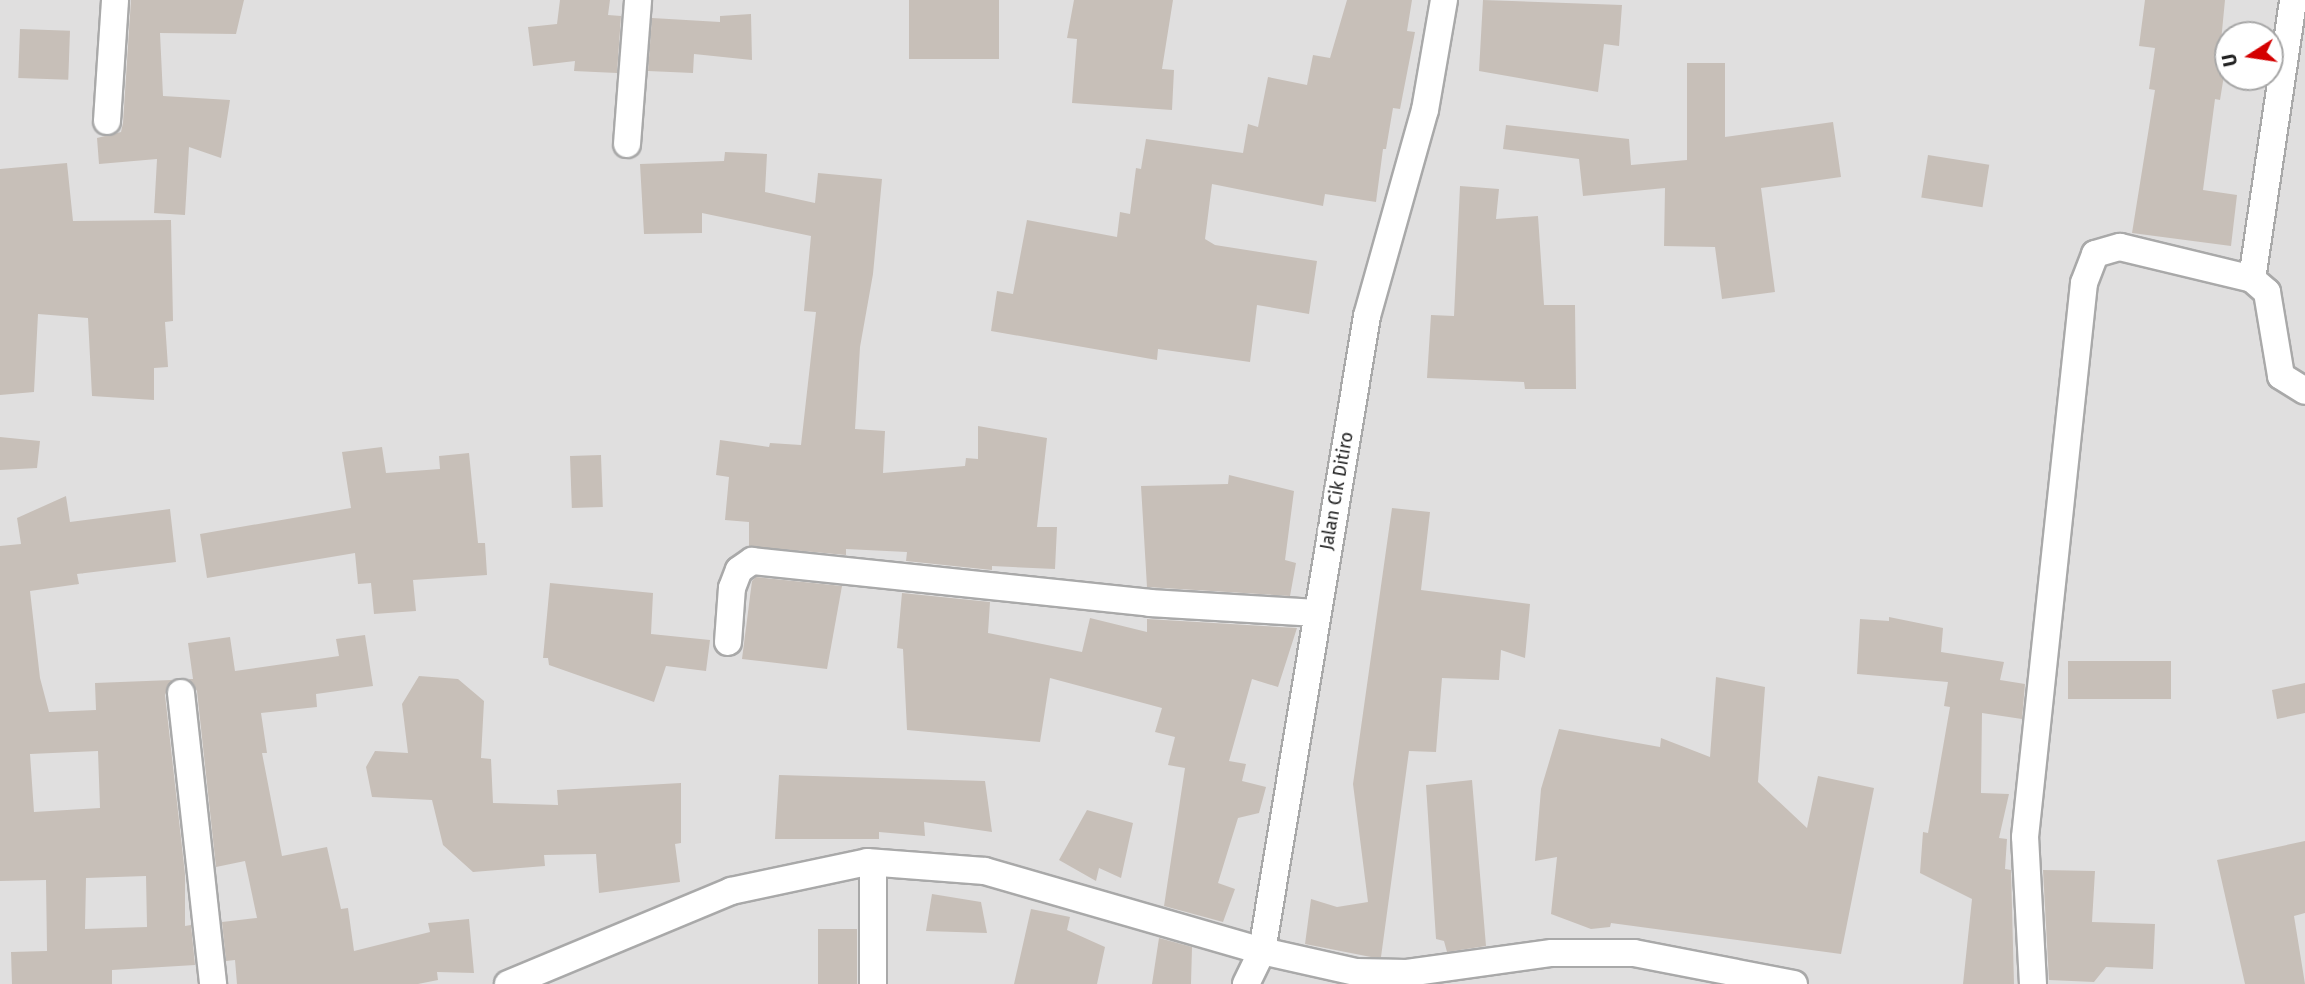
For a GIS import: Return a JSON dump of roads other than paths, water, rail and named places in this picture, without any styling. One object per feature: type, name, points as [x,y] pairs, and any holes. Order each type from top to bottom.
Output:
[{"type":"street","points":[[107,121],[115,0]]},
{"type":"street","points":[[627,144],[638,0]]},
{"type":"street","name":"Jalan Cik Ditiro","points":[[1246,984],[1262,951],[1367,316],[1425,110],[1444,0]]},
{"type":"street","points":[[2252,279],[2293,0]]},
{"type":"street","points":[[2033,984],[2025,837],[2084,283],[2095,254],[2120,247],[2252,279],[2267,292],[2281,376],[2305,391]]},
{"type":"street","points":[[728,642],[732,589],[739,570],[752,561],[1150,603],[1317,612]]},
{"type":"street","points":[[181,693],[213,984]]},
{"type":"street","points":[[873,863],[873,984]]},
{"type":"street","points":[[508,984],[731,891],[873,863],[985,871],[1262,951],[1356,972],[1407,973],[1552,953],[1634,953],[1794,984]]}]
